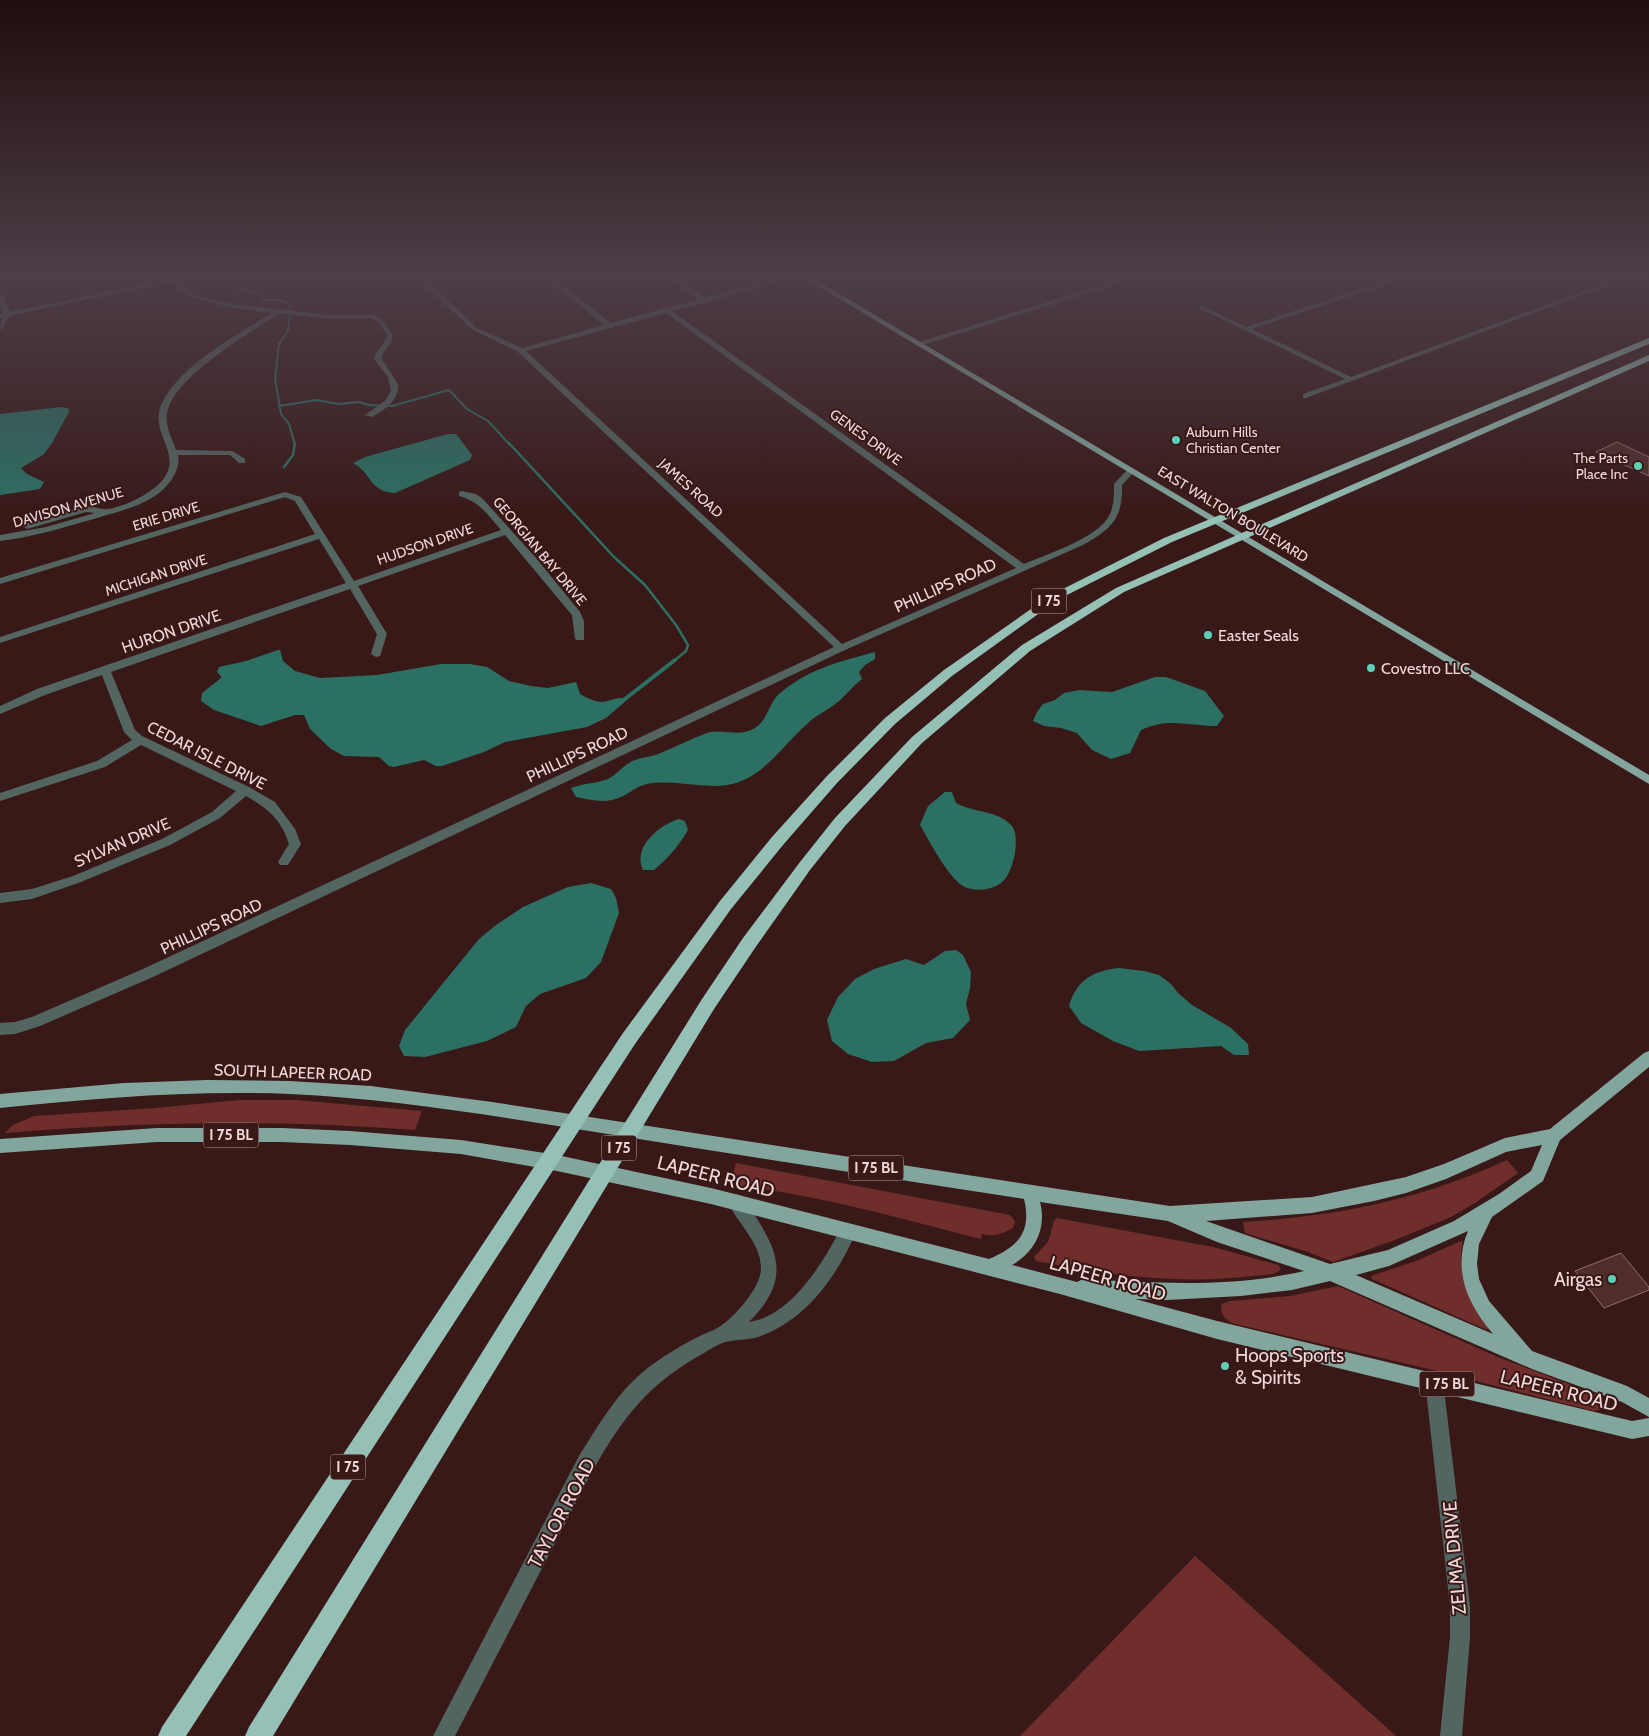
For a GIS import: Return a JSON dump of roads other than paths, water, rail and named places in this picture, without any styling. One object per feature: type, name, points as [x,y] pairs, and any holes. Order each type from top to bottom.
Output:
[{"type":"highway","name":"I 75","points":[[172,1736],[605,1074],[668,983],[742,884],[792,823],[892,720],[986,644],[1052,599],[1115,564],[1168,540],[1615,355]]},
{"type":"highway","name":"I 75","points":[[258,1736],[656,1089],[749,943],[804,866],[840,822],[917,740],[1026,648],[1120,590],[1649,358]]},
{"type":"main road","name":"EAST WALTON BOULEVARD","points":[[936,355],[1649,780]]},
{"type":"main road","points":[[1060,1286],[1167,1292],[1267,1286],[1389,1258],[1434,1240],[1485,1214],[1537,1176],[1554,1136],[1649,1058]]},
{"type":"main road","name":"SOUTH LAPEER ROAD","points":[[0,1100],[167,1088],[294,1088],[460,1103],[583,1124]]},
{"type":"main road","points":[[0,1108],[19,1098]]},
{"type":"main road","name":"LAPEER ROAD","points":[[583,1124],[1168,1213],[1217,1234],[1330,1272],[1532,1360],[1627,1395],[1649,1408]]},
{"type":"main road","name":"LAPEER ROAD","points":[[0,1146],[158,1135],[282,1135],[350,1138],[461,1147],[557,1163],[736,1202],[1060,1286],[1217,1330],[1632,1430],[1649,1427]]},
{"type":"main road","points":[[1168,1213],[1280,1208],[1356,1197],[1446,1172],[1504,1145],[1554,1136]]},
{"type":"main road","points":[[988,1268],[1005,1261],[1017,1252],[1028,1242],[1035,1231],[1034,1205],[1030,1193]]},
{"type":"main road","points":[[1485,1214],[1474,1234],[1470,1250],[1469,1267],[1472,1284],[1481,1304],[1494,1323],[1532,1360]]},
{"type":"street","points":[[216,355],[199,367],[173,392],[165,404],[162,426],[174,452],[232,454],[242,461]]},
{"type":"street","points":[[369,415],[386,406],[391,401],[395,387],[392,375],[378,359],[379,355]]},
{"type":"street","name":"JAMES ROAD","points":[[527,355],[841,648]]},
{"type":"street","name":"GENES DRIVE","points":[[729,355],[1023,568]]},
{"type":"street","points":[[1300,355],[1350,379]]},
{"type":"street","points":[[1306,396],[1415,355]]},
{"type":"street","name":"DAVISON AVENUE","points":[[0,538],[46,530],[137,502],[162,486],[174,466],[174,452]]},
{"type":"street","name":"PHILLIPS ROAD","points":[[0,1029],[14,1028],[35,1022],[148,973],[841,648],[1100,532],[1116,515],[1119,498],[1118,484],[1131,471]]},
{"type":"street","name":"GEORGIAN BAY DRIVE","points":[[462,494],[473,496],[480,500],[577,614],[580,638]]},
{"type":"street","name":"ERIE DRIVE","points":[[0,581],[284,495],[292,495],[298,499],[382,634],[376,654]]},
{"type":"street","points":[[0,530],[27,526],[86,509],[107,512]]},
{"type":"street","name":"HUDSON DRIVE","points":[[352,584],[507,530]]},
{"type":"street","name":"MICHIGAN DRIVE","points":[[0,640],[321,535]]},
{"type":"street","name":"HURON DRIVE","points":[[0,710],[41,692],[352,584]]},
{"type":"street","name":"CEDAR ISLE DRIVE","points":[[105,670],[130,732],[140,741],[245,790],[270,805],[280,815],[291,832],[295,844],[284,862]]},
{"type":"street","points":[[0,797],[101,764],[140,741]]},
{"type":"street","name":"SYLVAN DRIVE","points":[[0,898],[32,894],[77,879],[166,842],[216,815],[245,790]]},
{"type":"street","name":"TAYLOR ROAD","points":[[726,1333],[762,1293],[767,1283],[769,1268],[766,1250],[761,1239],[736,1202]]},
{"type":"street","name":"TAYLOR ROAD","points":[[444,1736],[586,1463],[613,1419],[634,1394],[656,1373],[677,1358],[726,1333],[756,1329],[775,1320],[793,1308],[824,1275],[835,1259],[848,1232]]},
{"type":"street","name":"ZELMA DRIVE","points":[[1434,1381],[1460,1606],[1460,1636],[1451,1736]]},
{"type":"water","points":[[62,407],[69,409],[69,412],[52,443],[44,454],[21,468],[27,474],[44,482],[40,489],[0,495],[0,414]]},
{"type":"water","points":[[448,434],[456,434],[472,455],[470,460],[395,493],[386,492],[375,486],[364,472],[353,463],[365,457]]},
{"type":"water","points":[[280,650],[283,661],[295,671],[320,678],[377,675],[441,664],[470,664],[487,667],[509,681],[548,688],[576,682],[580,694],[588,698],[603,702],[618,698],[627,700],[606,718],[587,727],[505,742],[484,752],[442,766],[436,766],[424,760],[394,767],[389,766],[379,757],[344,756],[331,749],[310,729],[304,715],[295,715],[261,726],[214,710],[201,701],[202,693],[221,678],[217,672],[219,667],[246,661]]},
{"type":"water","points":[[875,652],[875,659],[865,665],[859,672],[862,679],[856,685],[834,705],[811,721],[771,761],[740,782],[717,786],[667,783],[647,784],[621,797],[604,801],[576,797],[571,788],[608,779],[632,761],[658,754],[707,733],[749,731],[763,721],[775,698],[801,678],[824,667]]},
{"type":"water","points":[[1155,677],[1166,677],[1205,691],[1224,716],[1217,726],[1169,723],[1151,726],[1141,730],[1130,753],[1111,759],[1092,750],[1077,733],[1061,728],[1044,726],[1033,721],[1043,704],[1055,700],[1064,693],[1079,690],[1112,692]]},
{"type":"water","points":[[945,792],[952,792],[956,803],[993,814],[1012,826],[1015,832],[1016,847],[1012,865],[1001,883],[988,889],[969,889],[952,876],[940,859],[920,825],[928,806]]},
{"type":"water","points":[[679,819],[685,821],[688,830],[681,841],[654,870],[643,870],[641,853],[644,845],[663,826]]},
{"type":"water","points":[[591,883],[611,889],[616,898],[619,913],[601,962],[586,978],[540,994],[526,1006],[516,1027],[487,1041],[425,1057],[404,1056],[399,1046],[405,1030],[479,939],[523,907],[568,887]]},
{"type":"water","points":[[956,950],[963,955],[971,972],[966,1004],[970,1020],[953,1038],[926,1043],[894,1061],[872,1062],[848,1054],[832,1041],[827,1020],[838,997],[855,979],[874,969],[906,959],[924,965],[945,951]]},
{"type":"water","points":[[1118,968],[1159,975],[1192,1005],[1231,1028],[1248,1044],[1249,1055],[1234,1055],[1221,1046],[1139,1051],[1113,1041],[1081,1023],[1069,1006],[1076,990],[1086,979],[1093,975]]},
{"type":"waterway","points":[[278,355],[275,379],[280,406]]},
{"type":"waterway","points":[[280,406],[317,400],[338,404],[359,402],[369,405],[392,406],[449,390],[467,409],[488,421],[510,445]]},
{"type":"waterway","points":[[280,406],[281,414],[289,424],[295,444]]},
{"type":"waterway","points":[[509,443],[614,557],[645,585],[676,625],[688,645],[686,651],[674,661]]},
{"type":"waterway","points":[[284,467],[293,455],[295,444]]},
{"type":"waterway","points":[[625,699],[675,660]]},
{"type":"place","name":"Auburn Hills Christian Center","points":[[1176,440]]},
{"type":"place","name":"The Parts Place Inc","points":[[1638,466]]},
{"type":"place","name":"Easter Seals","points":[[1208,635]]},
{"type":"place","name":"Covestro LLC","points":[[1371,668]]},
{"type":"place","name":"Airgas","points":[[1612,1279]]},
{"type":"place","name":"Hoops Sports & Spirits","points":[[1225,1366]]}]
